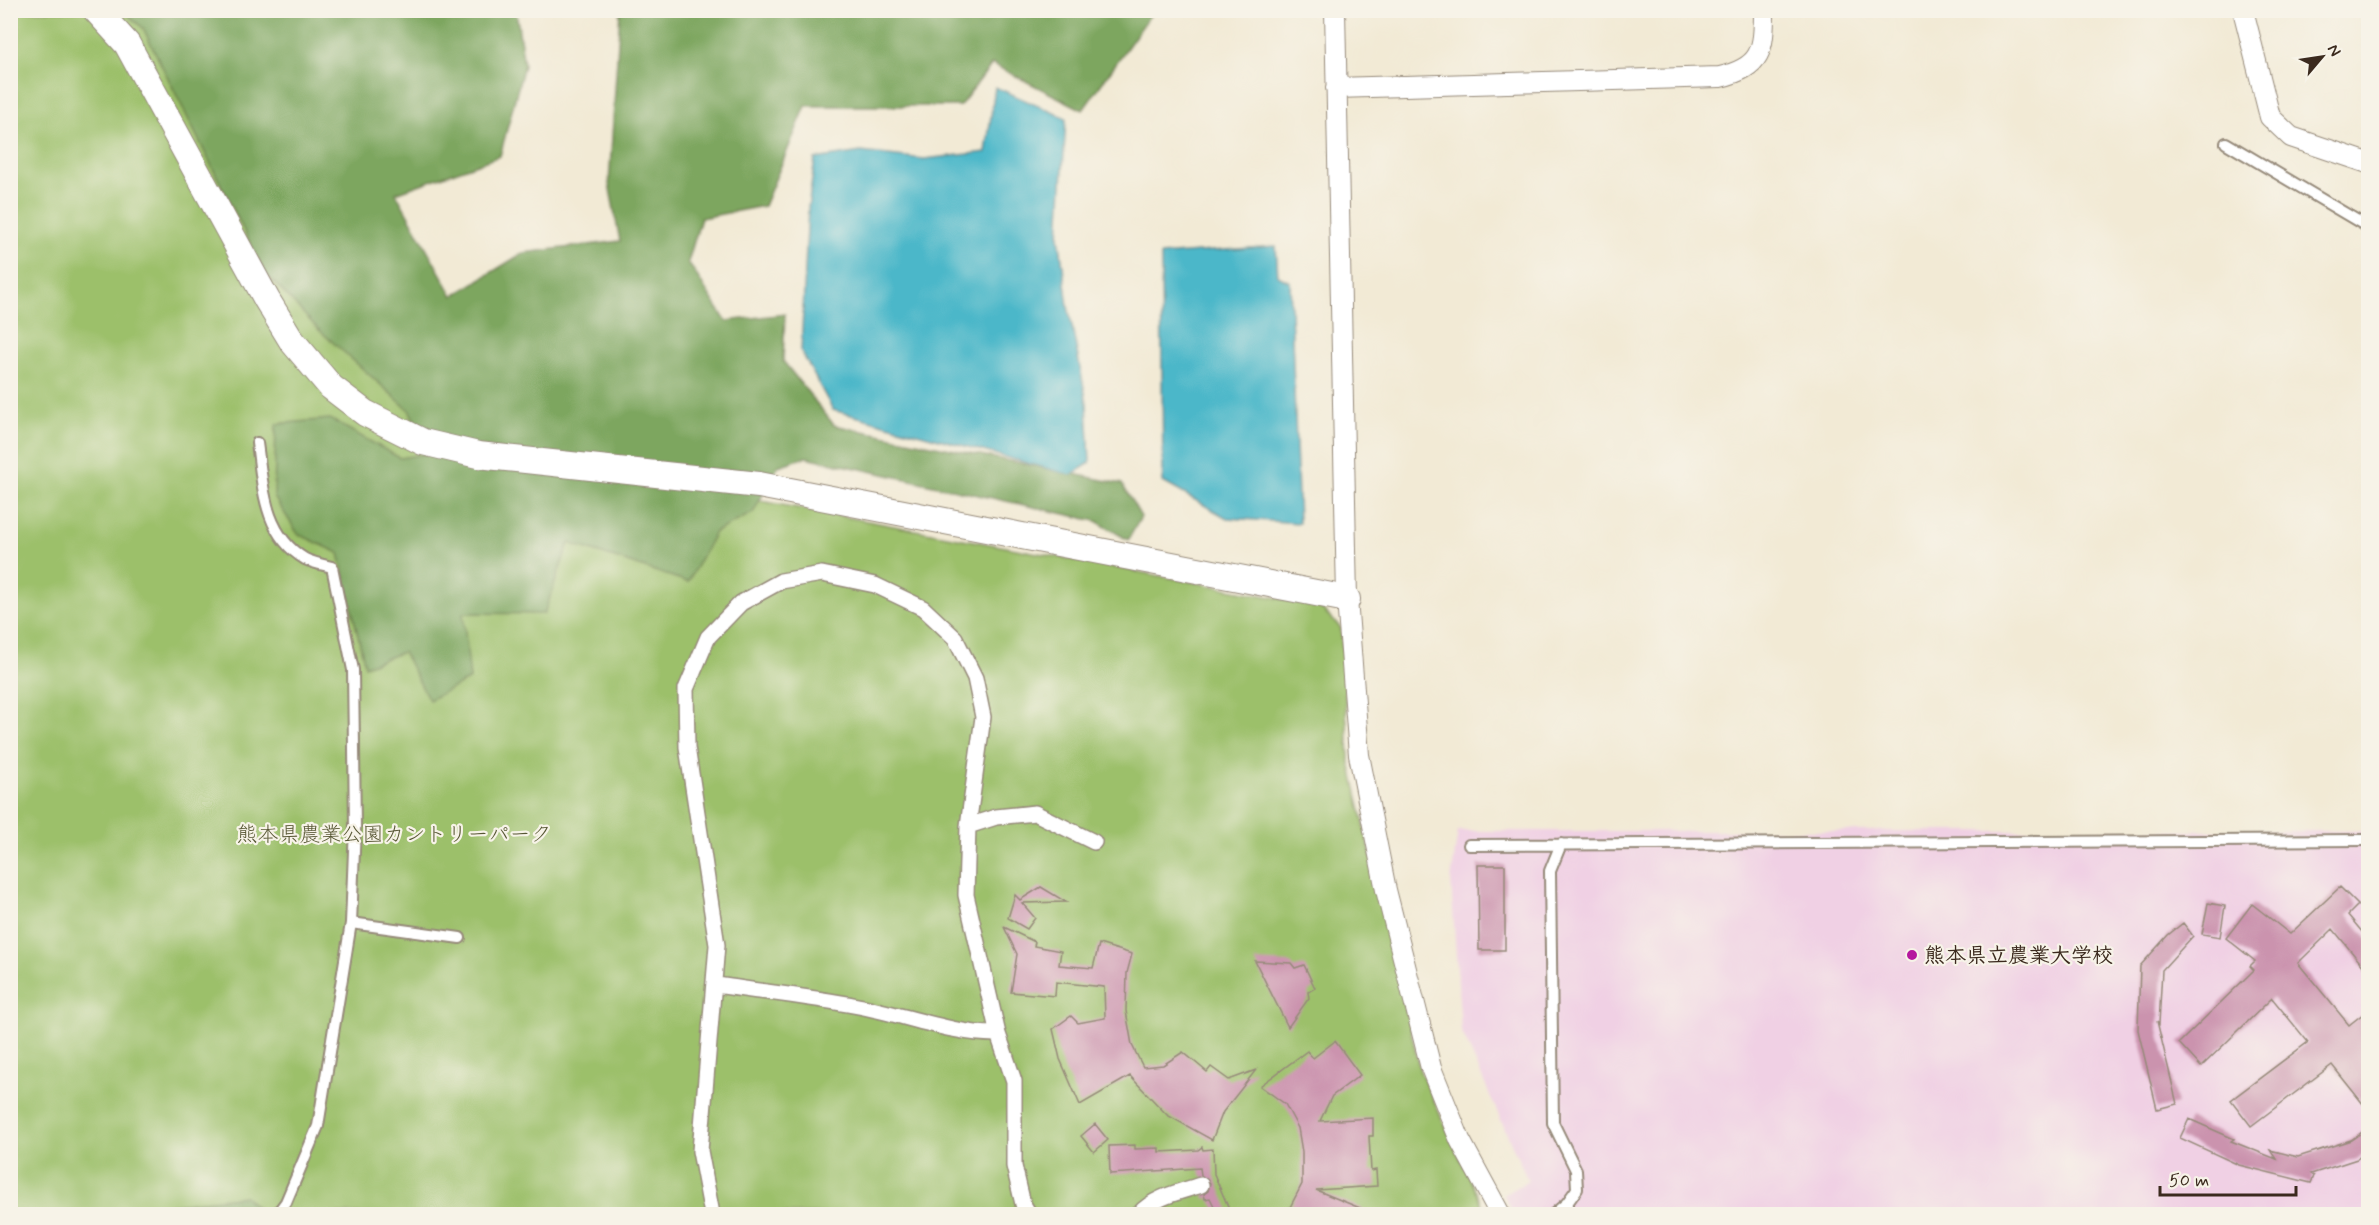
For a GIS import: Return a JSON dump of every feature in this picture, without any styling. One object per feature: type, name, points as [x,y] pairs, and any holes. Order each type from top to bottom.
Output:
[{"type":"street","points":[[96,10],[127,44],[267,300],[292,341],[331,387],[365,413],[423,442],[478,455],[759,485],[1347,599]]},
{"type":"street","points":[[1335,10],[1347,599],[1359,755],[1386,890],[1431,1068],[1461,1140],[1500,1215]]},
{"type":"street","points":[[1336,88],[1720,77],[1736,73],[1754,62],[1763,43],[1764,10]]},
{"type":"street","points":[[2243,10],[2270,117],[2291,137],[2368,163]]},
{"type":"street","points":[[712,1215],[700,1151],[716,985],[717,945],[687,747],[686,689],[708,637],[741,603],[781,581],[822,574],[875,585],[923,608],[955,638],[975,678],[983,717],[968,826],[966,895],[998,1034],[1014,1081],[1014,1166],[1023,1204],[1029,1215]]},
{"type":"street","points":[[968,826],[996,817],[1035,813],[1094,842]]},
{"type":"street","points":[[716,985],[857,1005],[973,1034],[998,1034]]},
{"type":"street","points":[[1139,1215],[1146,1206],[1201,1185]]},
{"type":"lane","points":[[2226,143],[2368,226]]},
{"type":"lane","points":[[257,442],[266,510],[283,540],[306,559],[332,567],[353,670],[355,827],[351,922],[318,1126],[286,1202],[277,1215]]},
{"type":"lane","points":[[1469,845],[2368,840]]},
{"type":"lane","points":[[1554,1215],[1577,1189],[1576,1170],[1553,1123],[1550,871],[1561,844]]},
{"type":"lane","points":[[351,922],[460,938]]},
{"type":"shaded area","name":"熊本県立農業大学校","points":[[1458,831],[2368,831],[2368,1214],[1514,1214],[1504,1195],[1528,1181],[1461,1030],[1451,880]]},
{"type":"green space","name":"熊本県農業公園カントリーパーク","points":[[10,11],[378,11],[371,184],[512,473],[761,501],[1319,606],[1341,628],[1349,758],[1420,1071],[1486,1214],[11,1214]]},
{"type":"green space","points":[[123,11],[516,11],[524,65],[500,156],[396,193],[453,296],[523,253],[620,241],[609,184],[620,11],[1153,11],[1083,110],[992,64],[960,106],[806,106],[764,206],[701,218],[688,262],[726,321],[785,314],[783,361],[834,425],[1122,484],[1141,517],[1128,540],[1096,521],[806,457],[778,466],[753,513],[715,532],[688,582],[569,543],[544,614],[463,613],[470,679],[429,700],[403,652],[365,666],[339,553],[298,534],[274,497],[276,424],[330,419],[400,458],[431,453],[409,410],[319,330],[265,273],[143,28]]},
{"type":"green space","points":[[245,1196],[262,1214],[115,1214],[118,1211]]},
{"type":"water","points":[[995,87],[1066,118],[1059,236],[1068,306],[1087,403],[1090,463],[1071,475],[833,410],[801,351],[808,208],[815,159],[861,152],[924,159],[986,152]]},
{"type":"water","points":[[1276,246],[1278,276],[1290,282],[1299,523],[1227,518],[1163,482],[1161,255]]},
{"type":"building","points":[[1478,865],[1505,865],[1505,950],[1479,950]]},
{"type":"building","points":[[1041,887],[1066,902],[1022,903],[1035,918],[1027,929],[1008,918],[1015,895],[1020,900]]},
{"type":"building","points":[[2340,887],[2358,905],[2348,915],[2368,939],[2368,972],[2333,929],[2298,963],[2349,1025],[2368,1010],[2368,1110],[2332,1065],[2251,1126],[2231,1100],[2308,1042],[2272,998],[2201,1067],[2179,1043],[2254,970],[2250,966],[2255,961],[2226,938],[2252,904],[2290,934]]},
{"type":"building","points":[[2208,903],[2225,906],[2220,937],[2202,934]]},
{"type":"building","points":[[2183,923],[2193,936],[2162,970],[2159,1024],[2157,1021],[2177,1104],[2157,1109],[2138,1030],[2140,966],[2168,935]]},
{"type":"building","points":[[1004,927],[1035,942],[1034,946],[1061,951],[1059,965],[1093,968],[1099,944],[1132,954],[1127,973],[1126,1011],[1132,1045],[1143,1067],[1163,1065],[1183,1052],[1207,1072],[1211,1067],[1229,1080],[1256,1070],[1223,1112],[1212,1140],[1167,1115],[1130,1076],[1080,1105],[1060,1059],[1053,1029],[1071,1016],[1078,1023],[1105,1018],[1104,987],[1056,982],[1055,996],[1011,992],[1017,954]]},
{"type":"building","points":[[1255,961],[1291,963],[1295,968],[1304,965],[1315,988],[1308,992],[1309,998],[1288,1027]]},
{"type":"building","points":[[1335,1041],[1360,1075],[1332,1096],[1320,1121],[1373,1118],[1373,1136],[1369,1136],[1371,1171],[1376,1170],[1377,1186],[1316,1190],[1377,1215],[1286,1215],[1302,1184],[1302,1152],[1298,1128],[1285,1104],[1260,1086],[1307,1051],[1313,1058]]},
{"type":"building","points":[[2189,1119],[2234,1139],[2231,1141],[2276,1159],[2270,1150],[2298,1157],[2351,1140],[2368,1128],[2368,1150],[2357,1159],[2311,1174],[2314,1176],[2311,1183],[2239,1165],[2180,1138]]},
{"type":"building","points":[[1095,1124],[1108,1140],[1094,1152],[1081,1136]]},
{"type":"building","points":[[1135,1145],[1135,1149],[1159,1148],[1159,1152],[1198,1150],[1202,1147],[1203,1150],[1213,1149],[1214,1174],[1229,1209],[1218,1214],[1210,1198],[1205,1199],[1204,1194],[1208,1191],[1210,1183],[1201,1175],[1200,1168],[1110,1174],[1109,1146]]},
{"type":"place","name":"熊本県立農業大学校","points":[[1912,955]]}]
